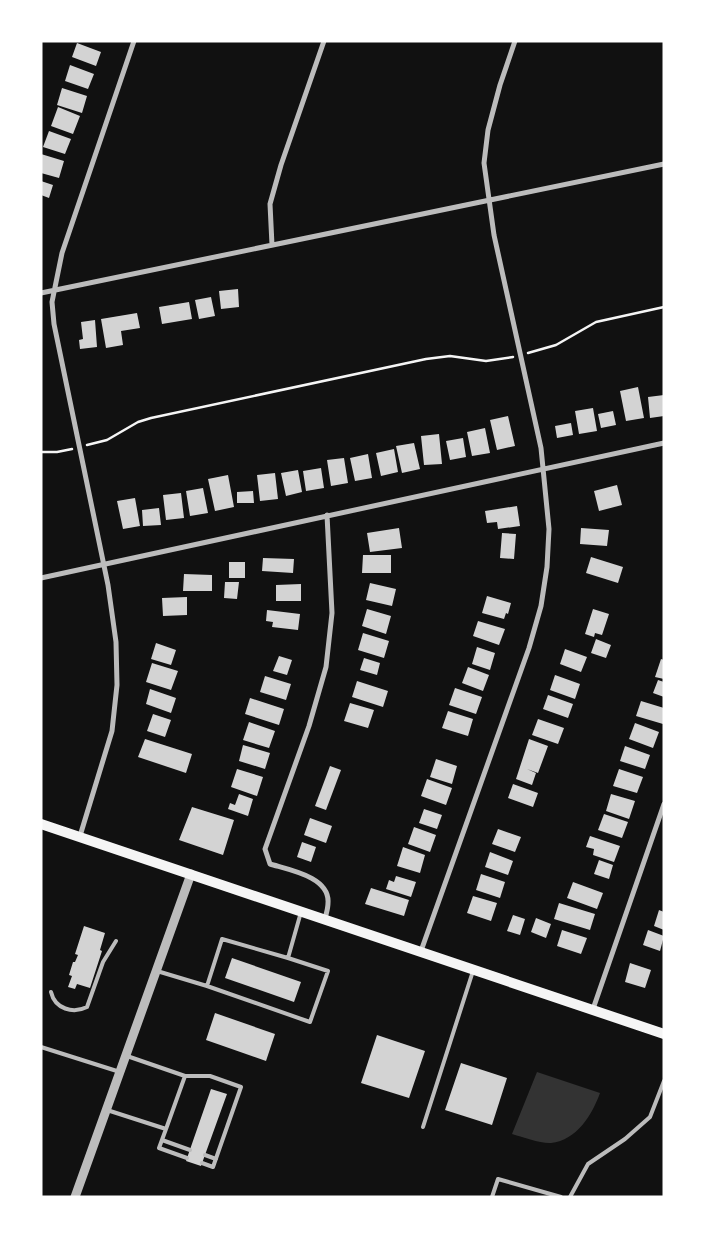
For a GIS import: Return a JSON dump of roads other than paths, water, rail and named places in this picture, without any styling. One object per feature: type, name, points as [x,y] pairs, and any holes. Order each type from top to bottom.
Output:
[{"type":"main road","points":[[41,824],[664,1034]]},
{"type":"street","points":[[80,836],[112,730],[117,685],[116,642],[104,564],[54,324],[52,302],[62,254],[134,41]]},
{"type":"street","points":[[272,245],[270,204],[280,165],[324,41]]},
{"type":"street","points":[[421,951],[529,648],[541,606],[547,567],[549,530],[541,448],[494,234],[484,163],[488,130],[500,85],[515,41]]},
{"type":"street","points":[[41,293],[664,164]]},
{"type":"street","points":[[41,578],[664,443]]},
{"type":"street","points":[[324,919],[329,902],[324,888],[314,878],[270,864],[265,849],[309,726],[326,667],[332,613],[327,515]]},
{"type":"street","points":[[593,1009],[664,804]]},
{"type":"street","points":[[75,1197],[191,874]]},
{"type":"lane","points":[[288,958],[301,911]]},
{"type":"lane","points":[[156,971],[207,986],[310,1022],[328,971],[222,939],[207,986]]},
{"type":"lane","points":[[51,992],[53,999],[66,1010],[72,1012],[80,1011],[87,1007],[103,962],[116,941]]},
{"type":"lane","points":[[423,1128],[474,969]]},
{"type":"lane","points":[[41,1047],[120,1072]]},
{"type":"lane","points":[[126,1056],[185,1076],[210,1076],[242,1086],[212,1167],[202,1163]]},
{"type":"lane","points":[[185,1076],[159,1148],[187,1158]]},
{"type":"lane","points":[[570,1197],[588,1164],[625,1139],[650,1117],[664,1081]]},
{"type":"lane","points":[[107,1110],[166,1129]]},
{"type":"lane","points":[[162,1140],[190,1150]]},
{"type":"lane","points":[[205,1155],[216,1159]]},
{"type":"lane","points":[[492,1197],[498,1179],[562,1197]]}]
